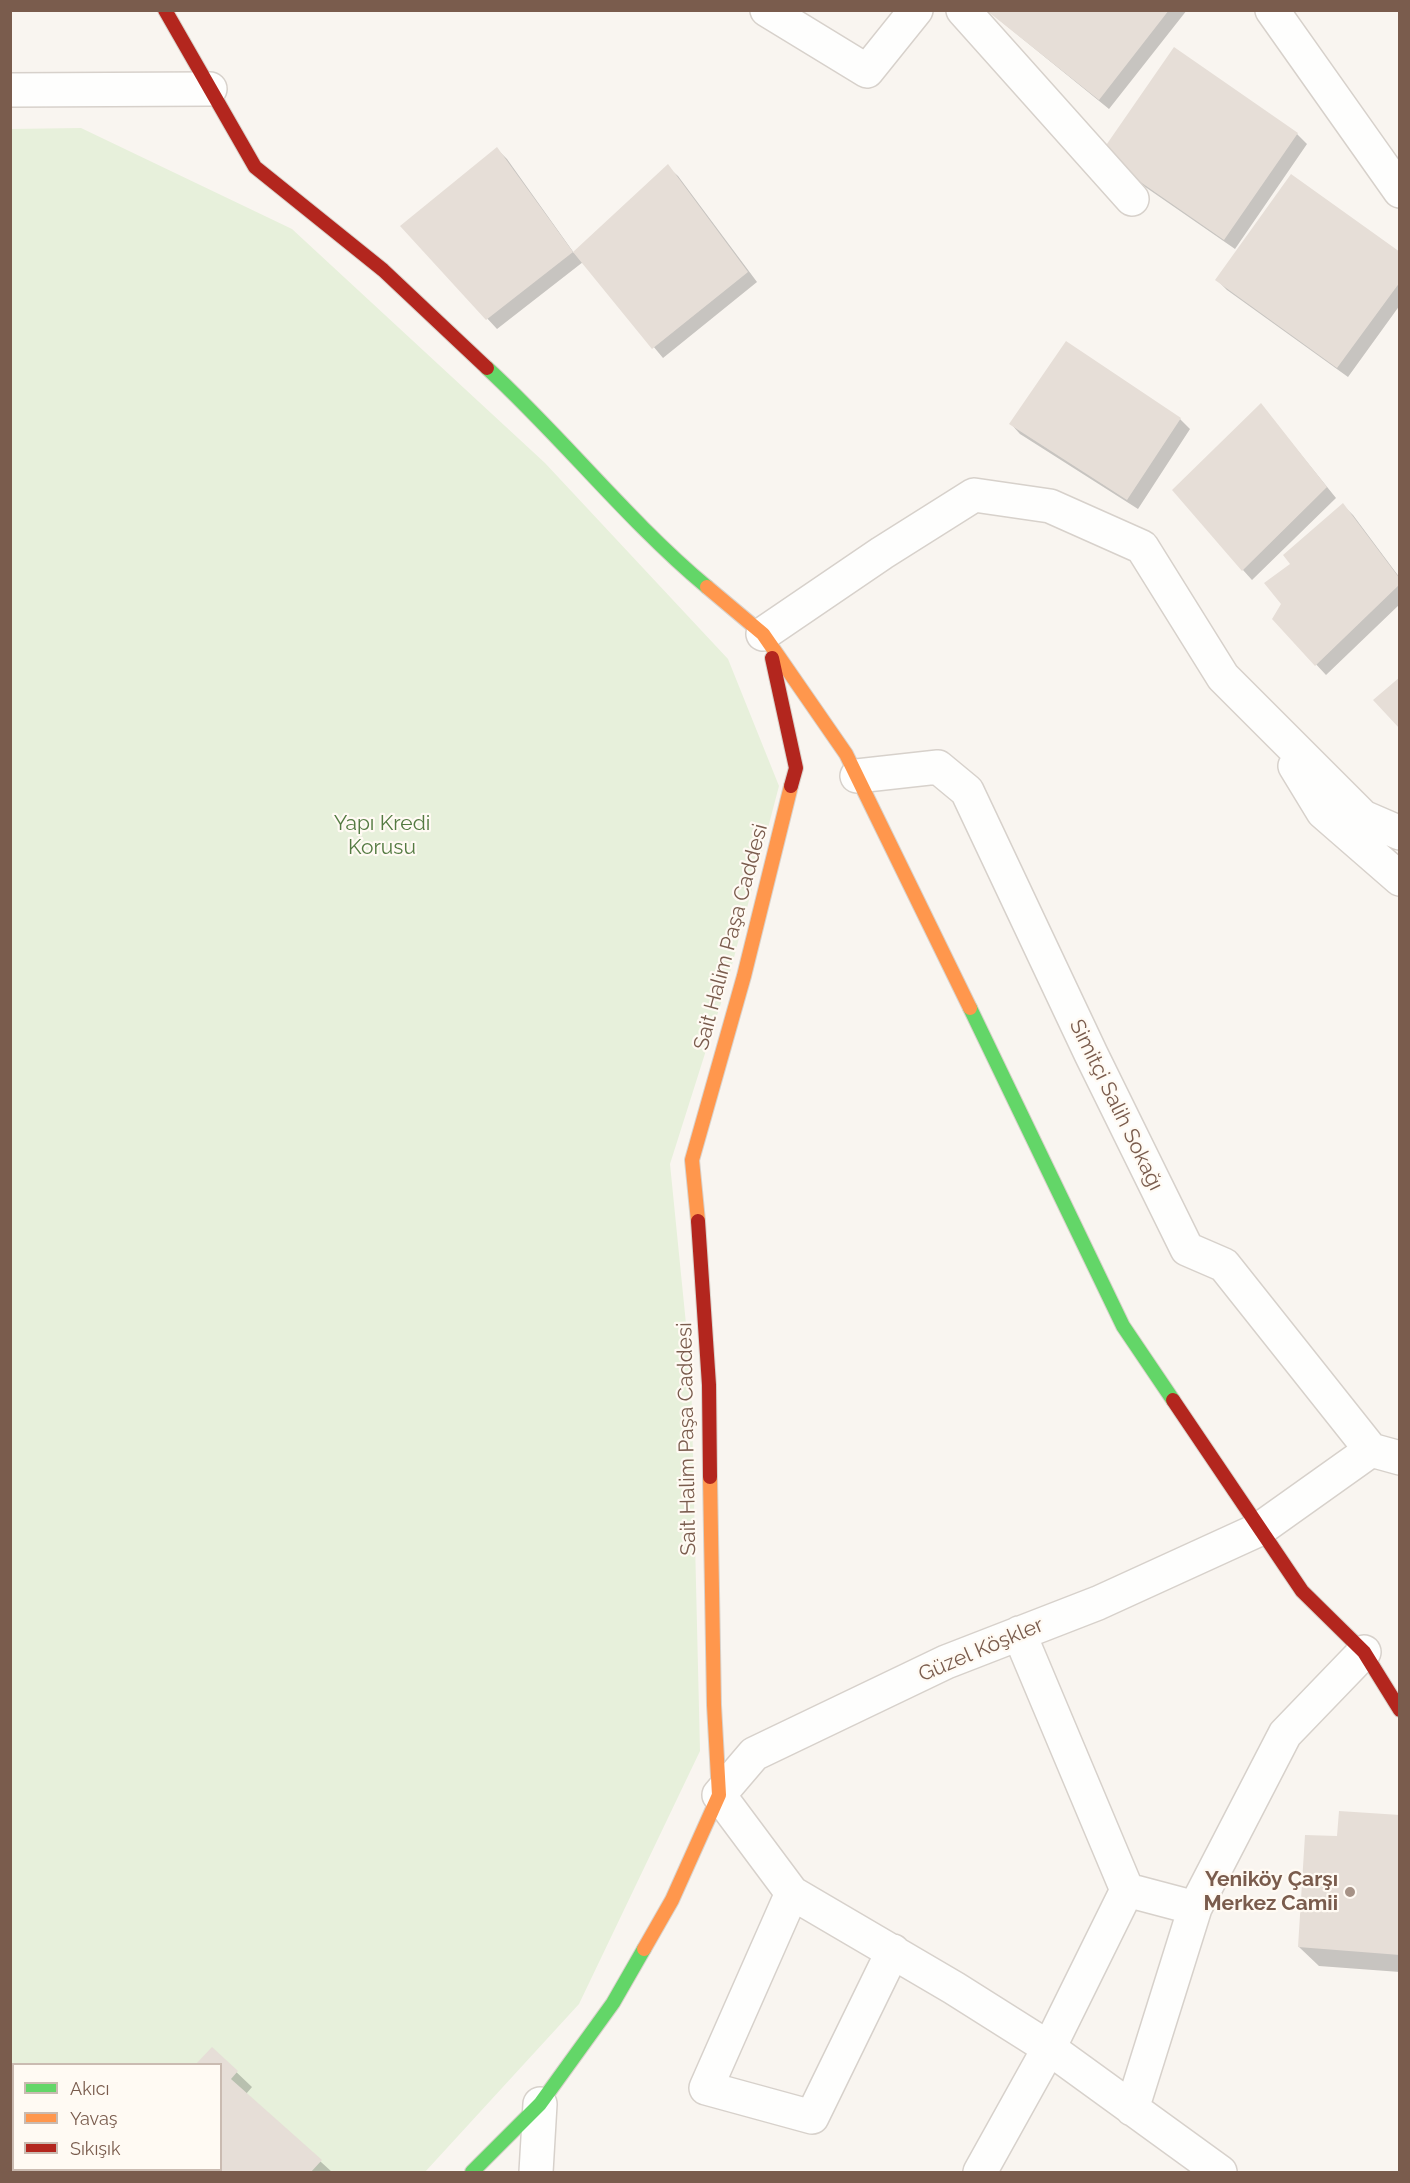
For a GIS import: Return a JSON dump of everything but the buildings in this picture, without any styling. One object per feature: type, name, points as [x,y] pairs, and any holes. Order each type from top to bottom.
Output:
[{"type":"street","points":[[165,10],[255,167],[383,270],[523,401],[671,557],[766,639],[846,754],[1123,1326],[1302,1591],[1364,1652],[1400,1710]]},
{"type":"street","points":[[766,10],[867,71],[916,10]]},
{"type":"street","points":[[963,10],[1132,199]]},
{"type":"street","points":[[1272,10],[1400,191]]},
{"type":"street","points":[[10,90],[210,89]]},
{"type":"street","points":[[766,639],[882,553],[974,495],[1050,506],[1142,547],[1223,676],[1364,817],[1400,833]]},
{"type":"street","name":"Sait Halim Paşa Caddesi","points":[[472,2172],[540,2104],[614,2003],[672,1900],[719,1795],[714,1705],[709,1385],[703,1274],[692,1160],[744,976],[796,768],[766,639]]},
{"type":"street","points":[[1264,717],[1323,812],[1400,879]]},
{"type":"street","name":"Simitçi Salih Sokağı","points":[[857,776],[938,766],[967,791],[1091,1054],[1187,1249],[1224,1265],[1385,1454]]},
{"type":"street","name":"Güzel Köşkler","points":[[719,1795],[754,1754],[946,1662],[1098,1603],[1260,1529],[1385,1454]]},
{"type":"street","points":[[980,2172],[1049,2048],[1127,1890],[1019,1633]]},
{"type":"street","points":[[1132,2109],[1195,1908],[1285,1734],[1364,1652]]},
{"type":"street","points":[[719,1795],[792,1893],[893,1951],[1049,2048],[1220,2172]]},
{"type":"street","points":[[1127,1890],[1195,1908]]},
{"type":"street","points":[[792,1893],[706,2088],[812,2117],[893,1951]]},
{"type":"street","points":[[536,2172],[540,2104]]},
{"type":"green space","name":"Yapı Kredi Korusu","points":[[81,128],[292,229],[545,463],[728,659],[779,786],[727,984],[670,1164],[691,1374],[700,1751],[579,2004],[425,2172],[11,2172],[10,129]]},
{"type":"traffic: fast","points":[[487,368],[650,535],[707,587]]},
{"type":"traffic: fast","points":[[970,1008],[1123,1326],[1173,1400]]},
{"type":"traffic: fast","points":[[472,2172],[540,2104],[613,2003],[644,1949]]},
{"type":"traffic: slow","points":[[707,587],[763,634],[846,754],[970,1008]]},
{"type":"traffic: slow","points":[[698,1221],[692,1160],[744,976],[791,786]]},
{"type":"traffic: slow","points":[[644,1949],[672,1900],[719,1795],[714,1705],[710,1477]]},
{"type":"traffic: jam","points":[[165,10],[255,167],[383,270],[487,368]]},
{"type":"traffic: jam","points":[[772,658],[796,768],[791,786]]},
{"type":"traffic: jam","points":[[698,1221],[709,1385],[710,1477]]},
{"type":"traffic: jam","points":[[1173,1400],[1302,1591],[1364,1652],[1400,1710]]},
{"type":"place","name":"Yeniköy Çarşı Merkez Camii","points":[[1350,1892]]}]
